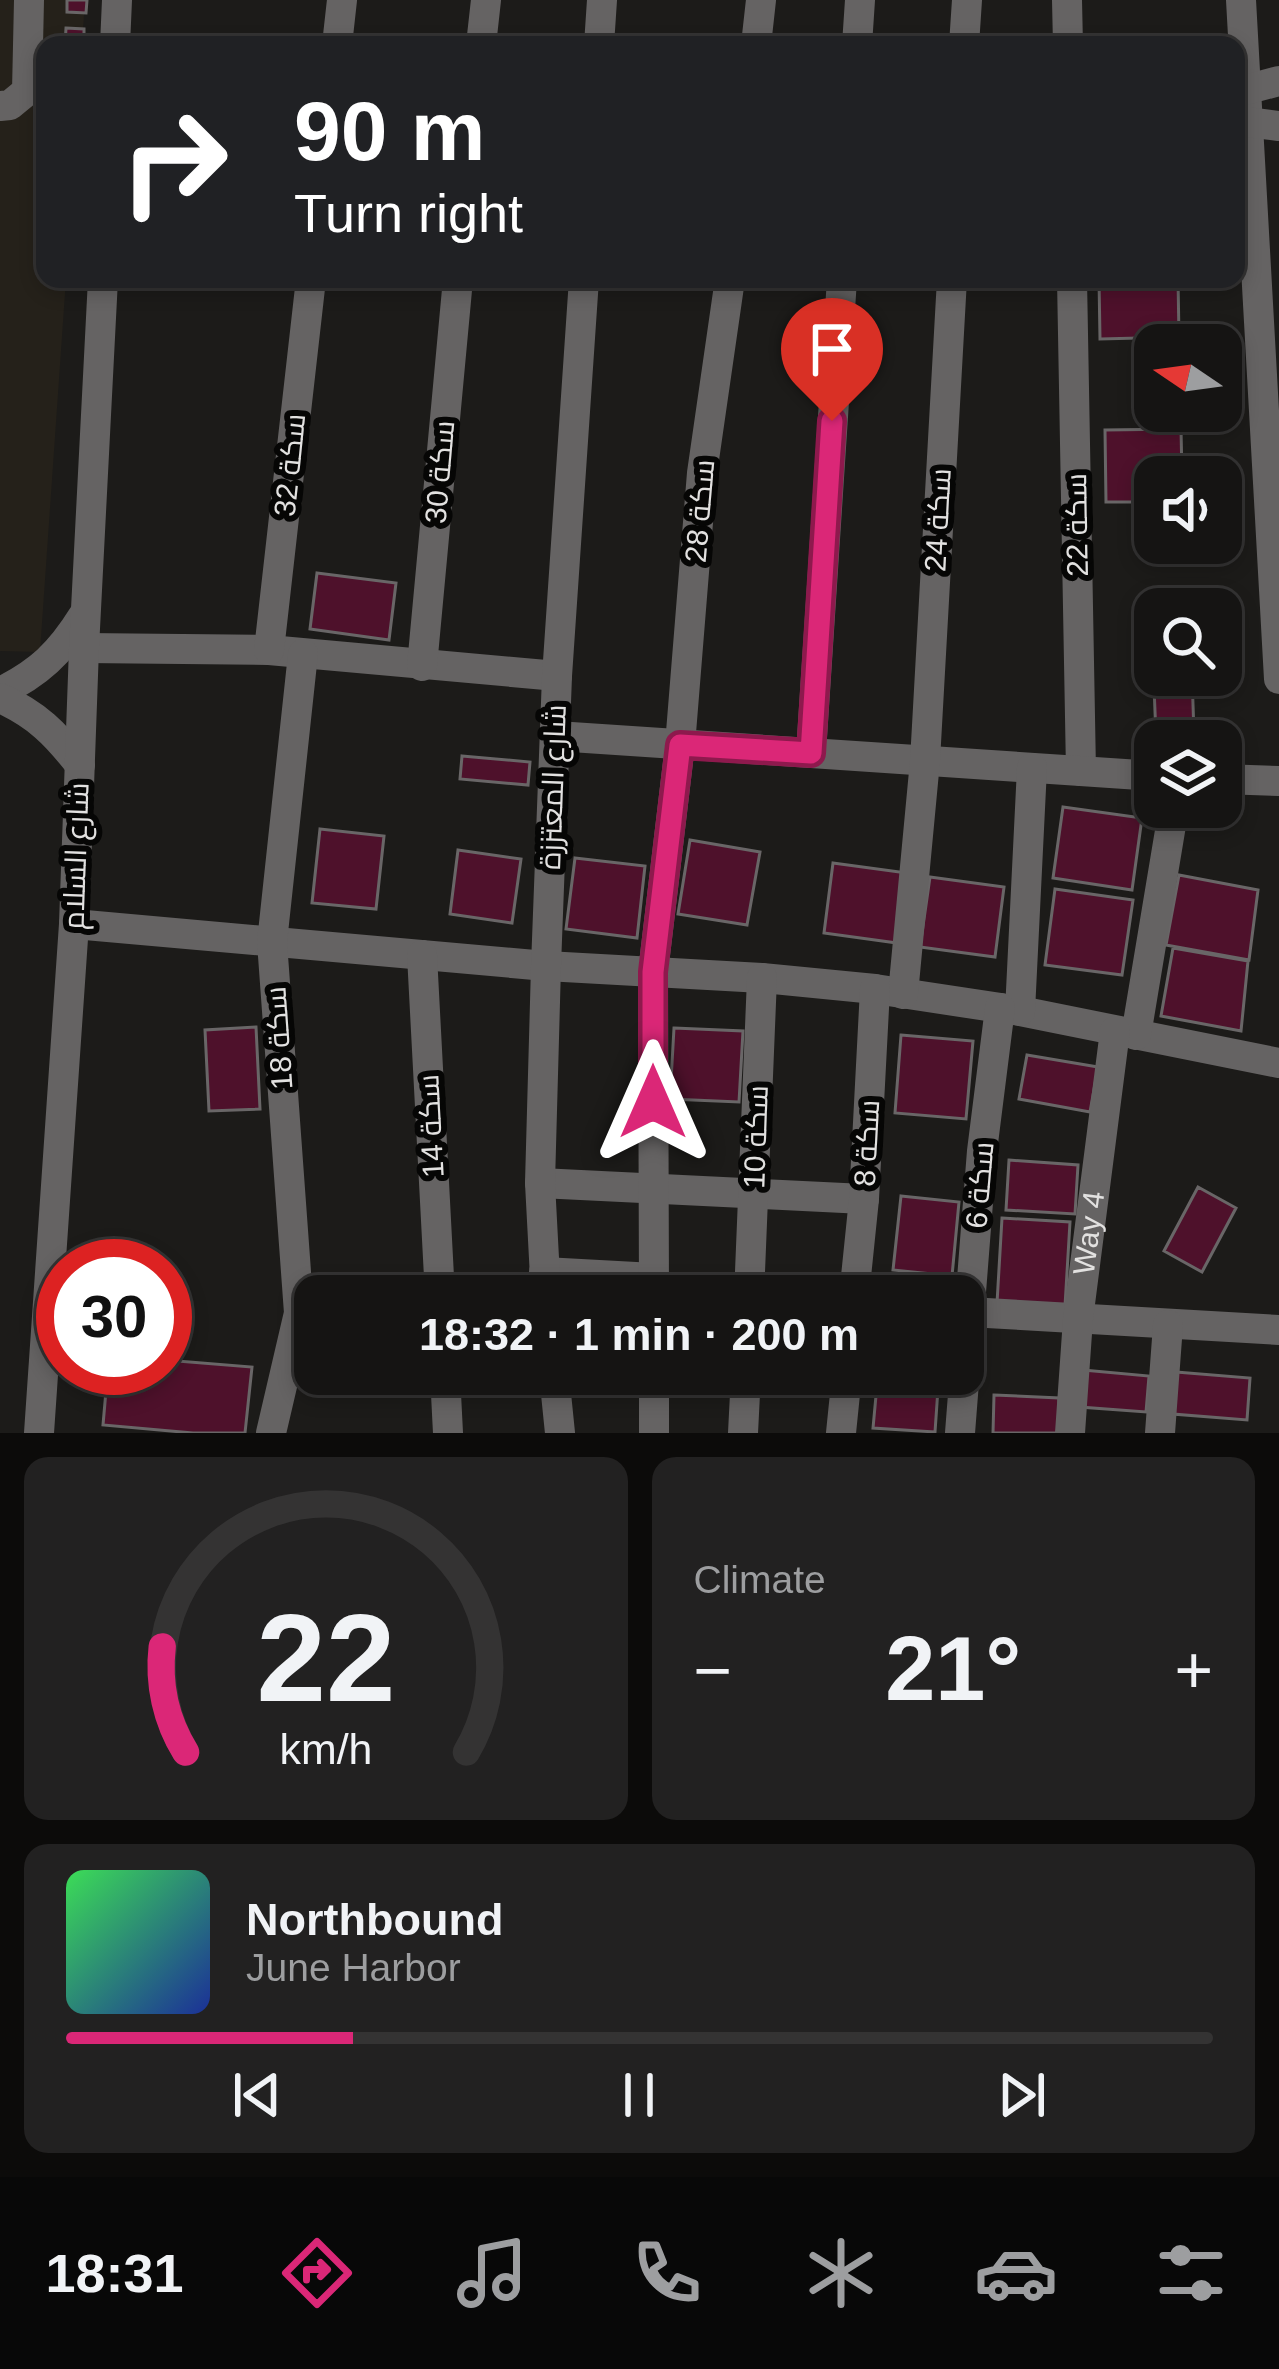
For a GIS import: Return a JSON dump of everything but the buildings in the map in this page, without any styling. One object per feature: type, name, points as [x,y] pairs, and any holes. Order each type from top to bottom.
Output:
[{"type":"street","points":[[0,106],[10,106],[27,91],[29,0]]},
{"type":"street","points":[[115,36],[117,0]]},
{"type":"street","points":[[338,36],[342,0]]},
{"type":"street","points":[[482,36],[486,0]]},
{"type":"street","points":[[600,36],[602,0]]},
{"type":"street","points":[[757,36],[761,0]]},
{"type":"street","points":[[858,36],[860,0]]},
{"type":"street","points":[[965,36],[967,0]]},
{"type":"street","points":[[1067,0],[1068,36]]},
{"type":"street","points":[[1240,0],[1242,36]]},
{"type":"street","points":[[1245,75],[1279,679]]},
{"type":"street","points":[[1246,90],[1279,81]]},
{"type":"street","points":[[1247,122],[1279,126]]},
{"type":"street","name":"شارع السلام","points":[[39,1433],[74,924],[103,288]]},
{"type":"street","name":"سكة 32","points":[[269,650],[309,288]]},
{"type":"street","name":"سكة 30","points":[[422,666],[457,288]]},
{"type":"street","name":"شارع المعتززة","points":[[545,1275],[540,1183],[557,676],[583,288]]},
{"type":"street","name":"سكة 28","points":[[654,1275],[653,972],[680,745],[702,473],[729,288]]},
{"type":"street","points":[[811,753],[841,288]]},
{"type":"street","name":"سكة 24","points":[[889,991],[925,761],[951,288]]},
{"type":"street","name":"سكة 22","points":[[1072,288],[1081,771]]},
{"type":"street","points":[[80,765],[58,736],[0,695],[31,677],[66,643],[86,611]]},
{"type":"street","points":[[84,647],[269,650],[557,676]]},
{"type":"street","name":"سكة 18","points":[[278,1429],[299,1313],[272,941],[303,654]]},
{"type":"street","points":[[556,736],[1134,775]]},
{"type":"street","name":"سكة 6","points":[[972,1275],[982,1151],[1010,1010],[1032,767]]},
{"type":"street","points":[[1242,780],[1279,781]]},
{"type":"street","name":"Way 4","points":[[1070,1433],[1078,1319],[1125,1033],[1169,828]]},
{"type":"street","points":[[74,924],[889,991],[1279,1064]]},
{"type":"street","name":"سكة 14","points":[[422,955],[439,1275]]},
{"type":"street","name":"سكة 10","points":[[750,1275],[762,979]]},
{"type":"street","name":"سكة 8","points":[[856,1275],[889,991]]},
{"type":"street","points":[[540,1183],[864,1199]]},
{"type":"street","points":[[984,1313],[1279,1330]]},
{"type":"street","points":[[1160,1433],[1168,1325]]},
{"type":"street","points":[[446,1395],[448,1433]]},
{"type":"street","points":[[556,1395],[560,1433]]},
{"type":"street","points":[[654,1395],[654,1433]]},
{"type":"street","points":[[743,1433],[745,1395]]},
{"type":"street","points":[[841,1433],[845,1395]]},
{"type":"street","name":"سكة 6","points":[[960,1433],[963,1395]]},
{"type":"shaded area","points":[[0,0],[85,0],[83,36],[36,36],[36,288],[65,288],[40,652],[0,651]]},
{"type":"route","points":[[653,1102],[653,972],[680,745],[811,753],[832,421]]}]
